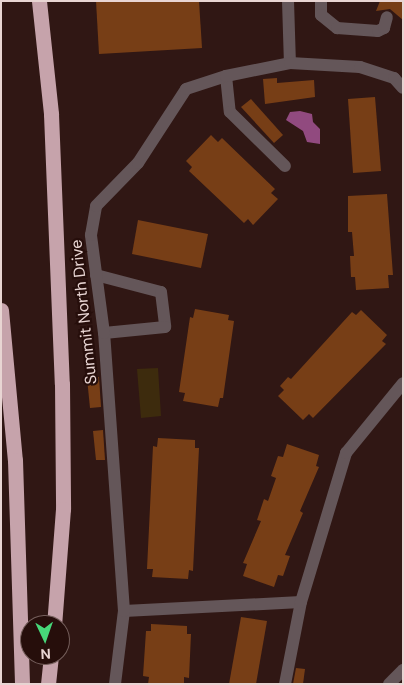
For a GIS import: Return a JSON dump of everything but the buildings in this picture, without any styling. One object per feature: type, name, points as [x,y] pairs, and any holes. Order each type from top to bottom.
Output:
[{"type":"highway","points":[[39,1],[51,114],[62,384],[63,509],[55,615]]},
{"type":"highway","points":[[1,310],[15,460],[22,684]]},
{"type":"highway","points":[[48,684],[50,665]]},
{"type":"street","points":[[288,1],[290,63]]},
{"type":"street","points":[[321,1],[321,15],[337,28],[378,31],[384,28],[387,18]]},
{"type":"street","name":"Summit North Drive","points":[[115,684],[124,611],[104,333],[91,235],[96,206],[138,163],[186,89],[226,76],[290,63],[360,67],[394,78],[403,88]]},
{"type":"street","points":[[226,76],[230,112],[285,166]]},
{"type":"street","points":[[96,274],[161,292],[165,327],[104,333]]},
{"type":"street","points":[[285,684],[301,602],[346,453],[403,383]]},
{"type":"street","points":[[124,611],[301,602]]},
{"type":"street","points":[[389,684],[403,670]]},
{"type":"shaded area","points":[[300,111],[312,114],[313,122],[320,129],[320,144],[307,142],[303,131],[286,120],[290,112]]},
{"type":"shaded area","points":[[158,368],[161,416],[141,418],[137,369]]}]
